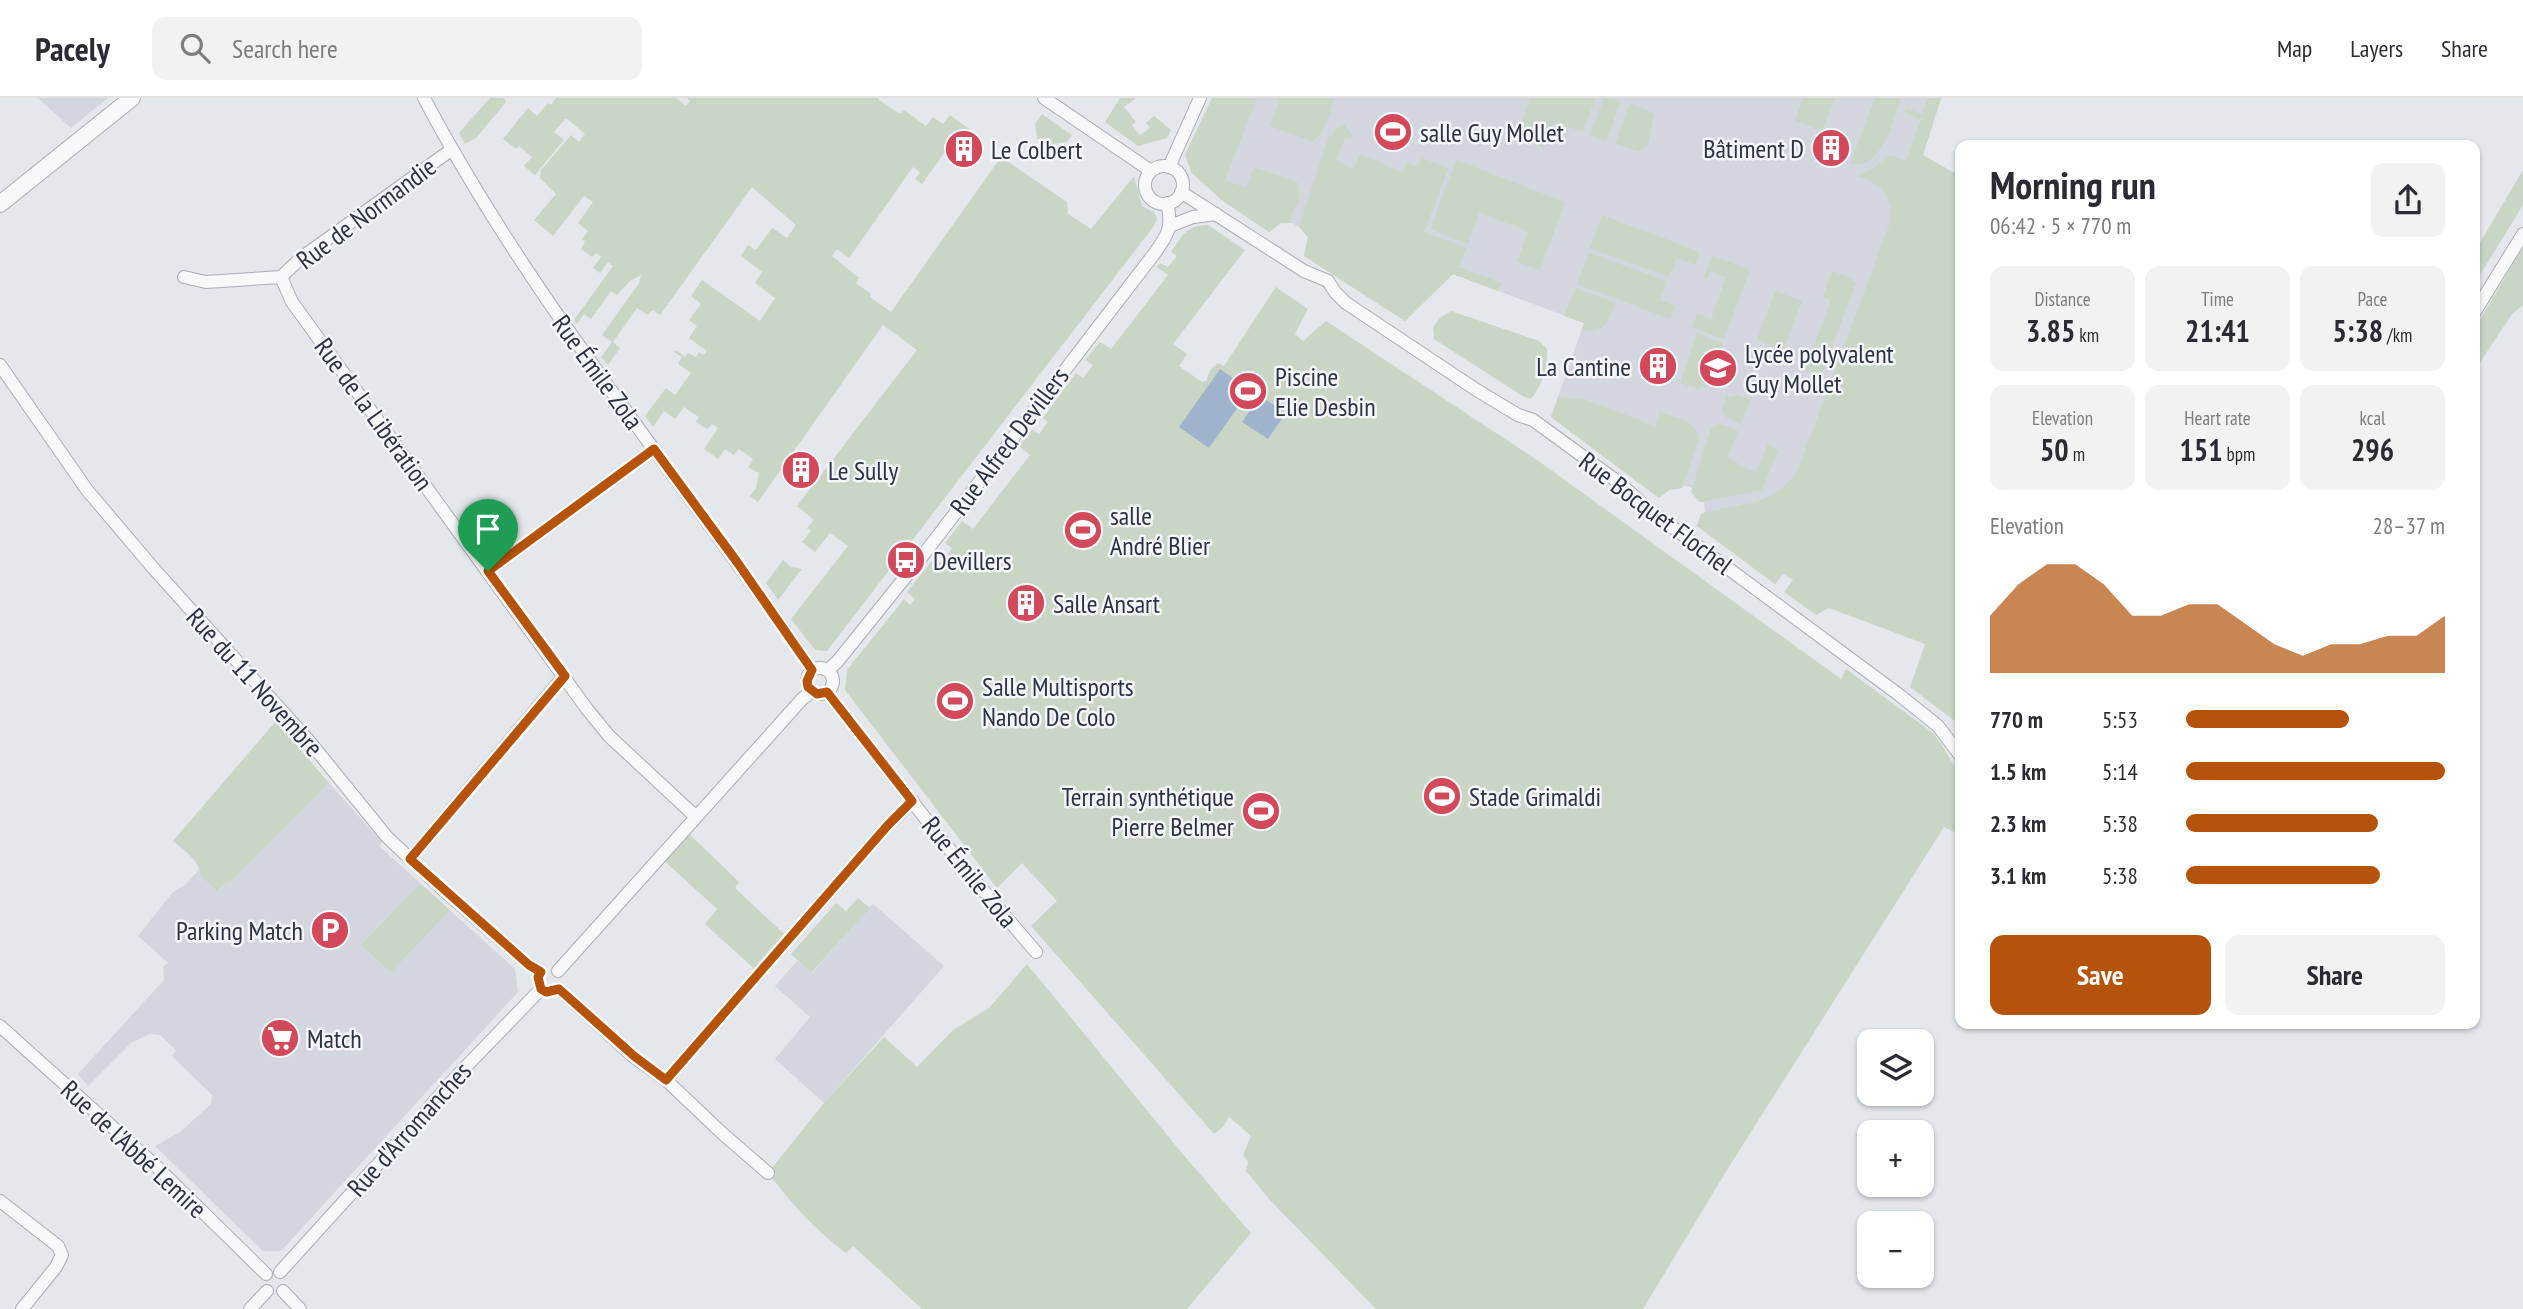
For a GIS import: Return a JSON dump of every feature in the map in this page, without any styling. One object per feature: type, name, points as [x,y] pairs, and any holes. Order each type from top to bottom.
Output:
[{"type":"street","points":[[0,204],[132,98]]},
{"type":"street","name":"Rue Émile Zola","points":[[424,98],[452,150],[527,273],[812,670]]},
{"type":"street","points":[[1044,98],[1151,171]]},
{"type":"street","points":[[1169,167],[1200,98]]},
{"type":"street","name":"Rue de Normandie","points":[[281,278],[301,258],[452,150]]},
{"type":"street","points":[[1159,167],[1169,167],[1179,174],[1183,186],[1181,192],[1167,203],[1154,201],[1146,190],[1147,176],[1159,167]]},
{"type":"street","name":"Rue Bocquet Flochel","points":[[1181,192],[1304,271],[1313,282],[1335,292],[1346,303],[1475,389],[1542,426],[1618,482],[1652,512],[1898,694],[1938,726],[1955,748]]},
{"type":"street","points":[[1167,203],[1170,226],[1193,217],[1216,214]]},
{"type":"street","name":"Rue Alfred Devillers","points":[[828,670],[924,554],[1154,254],[1165,239],[1170,226]]},
{"type":"street","points":[[2480,303],[2523,233]]},
{"type":"street","points":[[184,277],[206,282],[281,278]]},
{"type":"street","name":"Rue de la Libération","points":[[281,278],[292,302],[608,736],[695,816]]},
{"type":"street","name":"Rue du 11 Novembre","points":[[0,365],[87,490],[154,569],[309,741],[387,837],[529,965],[541,972]]},
{"type":"street","points":[[488,571],[654,449]]},
{"type":"street","points":[[812,670],[828,670],[833,684],[827,692],[812,692],[807,681],[812,670]]},
{"type":"street","points":[[410,859],[565,676]]},
{"type":"street","points":[[558,971],[695,816],[803,698],[812,692]]},
{"type":"street","name":"Rue Émile Zola","points":[[827,692],[964,869],[1036,952]]},
{"type":"street","points":[[666,1080],[888,825],[912,801]]},
{"type":"street","points":[[546,968],[558,971],[562,976],[559,989],[546,992],[541,989],[538,977],[541,972],[546,968]]},
{"type":"street","name":"Rue d'Arromanches","points":[[280,1272],[397,1143],[414,1130],[453,1080],[541,989]]},
{"type":"street","points":[[559,989],[634,1056],[666,1080],[768,1173]]},
{"type":"street","name":"Rue de l'Abbé Lemire","points":[[0,1026],[158,1168],[266,1274]]},
{"type":"street","points":[[0,1201],[58,1246],[62,1255],[56,1267],[22,1309]]},
{"type":"street","points":[[273,1270],[280,1272],[287,1280],[283,1292],[267,1292],[263,1285],[266,1274],[273,1270]]},
{"type":"street","points":[[250,1309],[267,1292]]},
{"type":"street","points":[[283,1292],[300,1309]]},
{"type":"shaded area","points":[[38,98],[108,98],[71,128]]},
{"type":"shaded area","name":"Lycée polyvalent Guy Mollet","points":[[1212,98],[1941,98],[1923,155],[1946,169],[1788,577],[1783,574],[1775,584],[1697,526],[1701,514],[1705,512],[1704,502],[1700,502],[1691,492],[1692,488],[1683,485],[1682,488],[1669,490],[1659,498],[1551,417],[1584,323],[1453,274],[1405,321],[1304,256],[1308,237],[1303,229],[1292,223],[1281,223],[1269,232],[1223,201],[1192,173],[1185,155]]},
{"type":"shaded area","points":[[329,783],[382,842],[379,846],[515,969],[518,992],[281,1251],[263,1251],[155,1146],[180,1132],[211,1104],[212,1095],[172,1056],[176,1050],[160,1035],[150,1034],[131,1043],[88,1086],[78,1074],[164,980],[163,967],[168,963],[138,936],[173,892],[185,885],[201,868],[202,876],[219,891]]},
{"type":"shaded area","points":[[873,904],[944,966],[824,1103],[775,1059],[810,1017],[775,986],[797,961],[812,973]]},
{"type":"green space","points":[[490,98],[504,98],[506,102],[476,138],[465,144],[459,133]]},
{"type":"green space","points":[[556,98],[676,98],[686,106],[690,101],[687,98],[879,98],[900,114],[904,110],[926,126],[933,117],[943,124],[950,115],[975,133],[969,142],[964,140],[961,143],[954,139],[922,184],[915,179],[920,172],[913,167],[849,258],[837,249],[832,256],[859,278],[856,283],[871,294],[870,297],[891,312],[1001,157],[1067,202],[1068,214],[1091,229],[1134,176],[1142,206],[1154,212],[1157,219],[1154,226],[827,651],[815,650],[791,619],[848,546],[830,533],[815,552],[802,542],[811,531],[807,528],[814,520],[797,506],[917,350],[883,325],[758,502],[750,496],[756,488],[759,473],[748,467],[753,459],[739,449],[734,455],[725,449],[718,459],[704,449],[718,428],[712,424],[707,429],[696,422],[699,417],[684,407],[675,419],[664,411],[653,427],[645,416],[666,388],[675,395],[691,373],[678,364],[682,357],[674,352],[676,350],[685,357],[688,353],[696,357],[699,352],[703,355],[707,351],[689,338],[697,326],[689,320],[701,304],[691,296],[702,280],[760,321],[775,298],[755,283],[762,272],[741,256],[748,245],[756,250],[772,228],[787,238],[796,225],[752,187],[660,315],[652,310],[648,315],[637,308],[613,342],[620,348],[608,365],[601,357],[612,342],[602,335],[639,283],[641,275],[630,281],[617,295],[611,291],[591,319],[584,314],[577,324],[574,320],[613,266],[608,262],[600,273],[593,268],[601,257],[596,253],[592,257],[581,249],[585,242],[582,239],[588,231],[578,223],[593,202],[584,196],[553,236],[534,220],[556,194],[540,178],[541,170],[571,135],[579,142],[585,134],[566,118],[554,132],[564,140],[535,175],[524,166],[532,157],[519,146],[516,149],[503,139],[528,108],[537,116]]},
{"type":"green space","points":[[1120,98],[1136,98],[1124,107],[1136,122],[1132,125],[1140,135],[1150,128],[1146,123],[1154,116],[1171,130],[1167,138],[1138,146],[1105,122]]},
{"type":"green space","points":[[1212,98],[1257,98],[1225,180],[1246,188],[1254,167],[1297,182],[1300,195],[1288,223],[1281,223],[1269,232],[1223,201],[1192,173],[1185,155]]},
{"type":"green space","points":[[1274,98],[1334,98],[1321,134],[1312,141],[1270,126],[1280,100]]},
{"type":"green space","points":[[1528,98],[1595,98],[1583,132],[1554,122],[1544,148],[1516,137],[1529,103]]},
{"type":"green space","points":[[1604,98],[1621,101],[1606,141],[1590,135]]},
{"type":"green space","points":[[1803,98],[1834,98],[1822,131],[1795,121]]},
{"type":"green space","points":[[1875,98],[1901,98],[1890,130],[1878,152],[1861,164],[1850,164]]},
{"type":"green space","points":[[1928,98],[1941,98],[1923,155],[1955,173],[1955,721],[1910,687],[1925,644],[1829,608],[1816,615],[1784,592],[1793,580],[1783,573],[1775,584],[1697,526],[1701,514],[1755,502],[1777,492],[1798,470],[1891,220],[1890,204],[1883,191],[1872,182],[1857,176],[1874,168],[1890,155],[1906,161],[1921,119],[1904,113],[1906,108],[1922,114]]},
{"type":"green space","points":[[1630,104],[1654,115],[1648,145],[1639,151],[1615,144]]},
{"type":"green space","points":[[1042,114],[1072,135],[1067,142],[1046,145],[1037,138],[1035,124]]},
{"type":"green space","points":[[1344,124],[1352,135],[1351,140],[1345,138],[1336,161],[1354,168],[1360,154],[1403,172],[1407,163],[1418,167],[1422,158],[1449,168],[1424,232],[1466,248],[1459,267],[1502,283],[1498,291],[1453,274],[1405,321],[1304,256],[1308,237],[1299,227],[1329,136],[1332,137],[1339,126]]},
{"type":"green space","points":[[1456,160],[1565,202],[1540,270],[1517,262],[1528,231],[1479,213],[1468,244],[1430,229]]},
{"type":"green space","points":[[2523,170],[2523,205],[2480,275],[2480,243]]},
{"type":"green space","points":[[1602,215],[1700,252],[1696,265],[1676,258],[1669,277],[1590,248]]},
{"type":"green space","name":"Stade Grimaldi","points":[[1208,225],[1245,250],[1173,344],[1187,354],[1179,366],[1202,382],[1206,381],[1211,369],[1218,363],[1224,366],[1276,287],[1308,309],[1295,334],[1303,341],[1326,321],[1537,460],[1841,679],[1846,669],[1933,733],[1955,767],[1955,832],[1944,827],[1727,1170],[1643,1309],[1376,1309],[1269,1199],[1246,1171],[1248,1162],[1243,1155],[1251,1136],[1229,1117],[1223,1127],[1214,1134],[1031,926],[1057,901],[1022,863],[997,888],[845,690],[847,670],[904,599],[910,605],[915,599],[907,592],[934,558],[942,563],[952,548],[945,543],[962,521],[973,529],[1030,455],[1019,446],[1032,430],[1039,434],[1048,422],[1043,418],[1076,373],[1083,378],[1093,365],[1085,360],[1100,342],[1111,349],[1168,275],[1157,267],[1160,263],[1168,267],[1177,256],[1171,252],[1182,236],[1194,227]]},
{"type":"green space","points":[[2523,247],[2523,305],[2512,314],[2480,362],[2480,320]]},
{"type":"green space","points":[[1589,253],[1667,281],[1660,300],[1675,306],[1670,319],[1577,284]]},
{"type":"green space","points":[[1712,256],[1750,270],[1724,339],[1692,327],[1697,314],[1711,319],[1726,277],[1710,271],[1707,279],[1704,278]]},
{"type":"green space","points":[[1832,271],[1849,277],[1856,283],[1821,375],[1805,370],[1831,301],[1823,297]]},
{"type":"green space","points":[[1576,288],[1615,303],[1608,321],[1601,329],[1582,330],[1584,323],[1564,316]]},
{"type":"green space","points":[[1775,291],[1802,301],[1783,350],[1757,340]]},
{"type":"green space","points":[[1451,311],[1539,341],[1547,349],[1544,375],[1531,399],[1434,339],[1433,327]]},
{"type":"green space","points":[[1697,333],[1723,343],[1707,384],[1699,389],[1680,383]]},
{"type":"green space","points":[[1739,395],[1750,400],[1741,424],[1726,417],[1722,410],[1726,398]]},
{"type":"green space","points":[[1558,397],[1583,399],[1655,426],[1660,412],[1691,424],[1699,440],[1682,488],[1669,490],[1659,498],[1551,417]]},
{"type":"green space","points":[[1716,425],[1738,431],[1728,457],[1739,466],[1757,472],[1768,444],[1778,450],[1762,490],[1700,502],[1691,492],[1711,429]]},
{"type":"green space","points":[[783,560],[791,567],[802,569],[778,600],[766,583]]},
{"type":"green space","points":[[276,721],[329,783],[230,883],[228,881],[218,891],[201,876],[198,865],[191,856],[173,841]]},
{"type":"green space","points":[[684,829],[739,882],[735,888],[782,932],[791,937],[760,974],[705,924],[717,909],[660,857]]},
{"type":"green space","points":[[420,884],[450,910],[391,972],[361,945]]},
{"type":"green space","points":[[858,898],[870,908],[811,973],[791,954],[836,903],[846,911]]},
{"type":"green space","points":[[1027,964],[1251,1233],[1187,1309],[922,1309],[853,1246],[846,1253],[824,1235],[768,1173],[824,1103],[884,1037],[917,1067],[953,1030],[989,1008]]},
{"type":"water","points":[[1220,369],[1250,390],[1209,448],[1179,427]]},
{"type":"water","points":[[1260,396],[1286,413],[1268,439],[1242,422]]},
{"type":"place","name":"salle Guy Mollet","points":[[1393,132]]},
{"type":"place","name":"Bâtiment D","points":[[1831,148]]},
{"type":"place","name":"Le Colbert","points":[[964,149]]},
{"type":"place","name":"La Cantine","points":[[1658,366]]},
{"type":"place","name":"Lycée polyvalent Guy Mollet","points":[[1718,368]]},
{"type":"place","name":"Piscine Elie Desbin","points":[[1248,391]]},
{"type":"place","name":"Le Sully","points":[[801,470]]},
{"type":"place","name":"salle André Blier","points":[[1083,530]]},
{"type":"place","name":"Devillers","points":[[906,560]]},
{"type":"place","name":"Salle Ansart","points":[[1026,603]]},
{"type":"place","name":"Salle Multisports Nando De Colo","points":[[955,701]]},
{"type":"place","name":"Stade Grimaldi","points":[[1442,796]]},
{"type":"place","name":"Terrain synthétique Pierre Belmer","points":[[1261,811]]},
{"type":"place","name":"Parking Match","points":[[330,930]]},
{"type":"place","name":"Match","points":[[280,1038]]},
{"type":"route","points":[[654,449],[812,670],[808,675],[808,687],[817,694],[827,692],[912,801],[888,825],[666,1080],[634,1056],[559,989],[546,992],[541,989],[538,977],[541,972],[529,965],[410,859],[565,676],[488,571],[654,449]]}]
